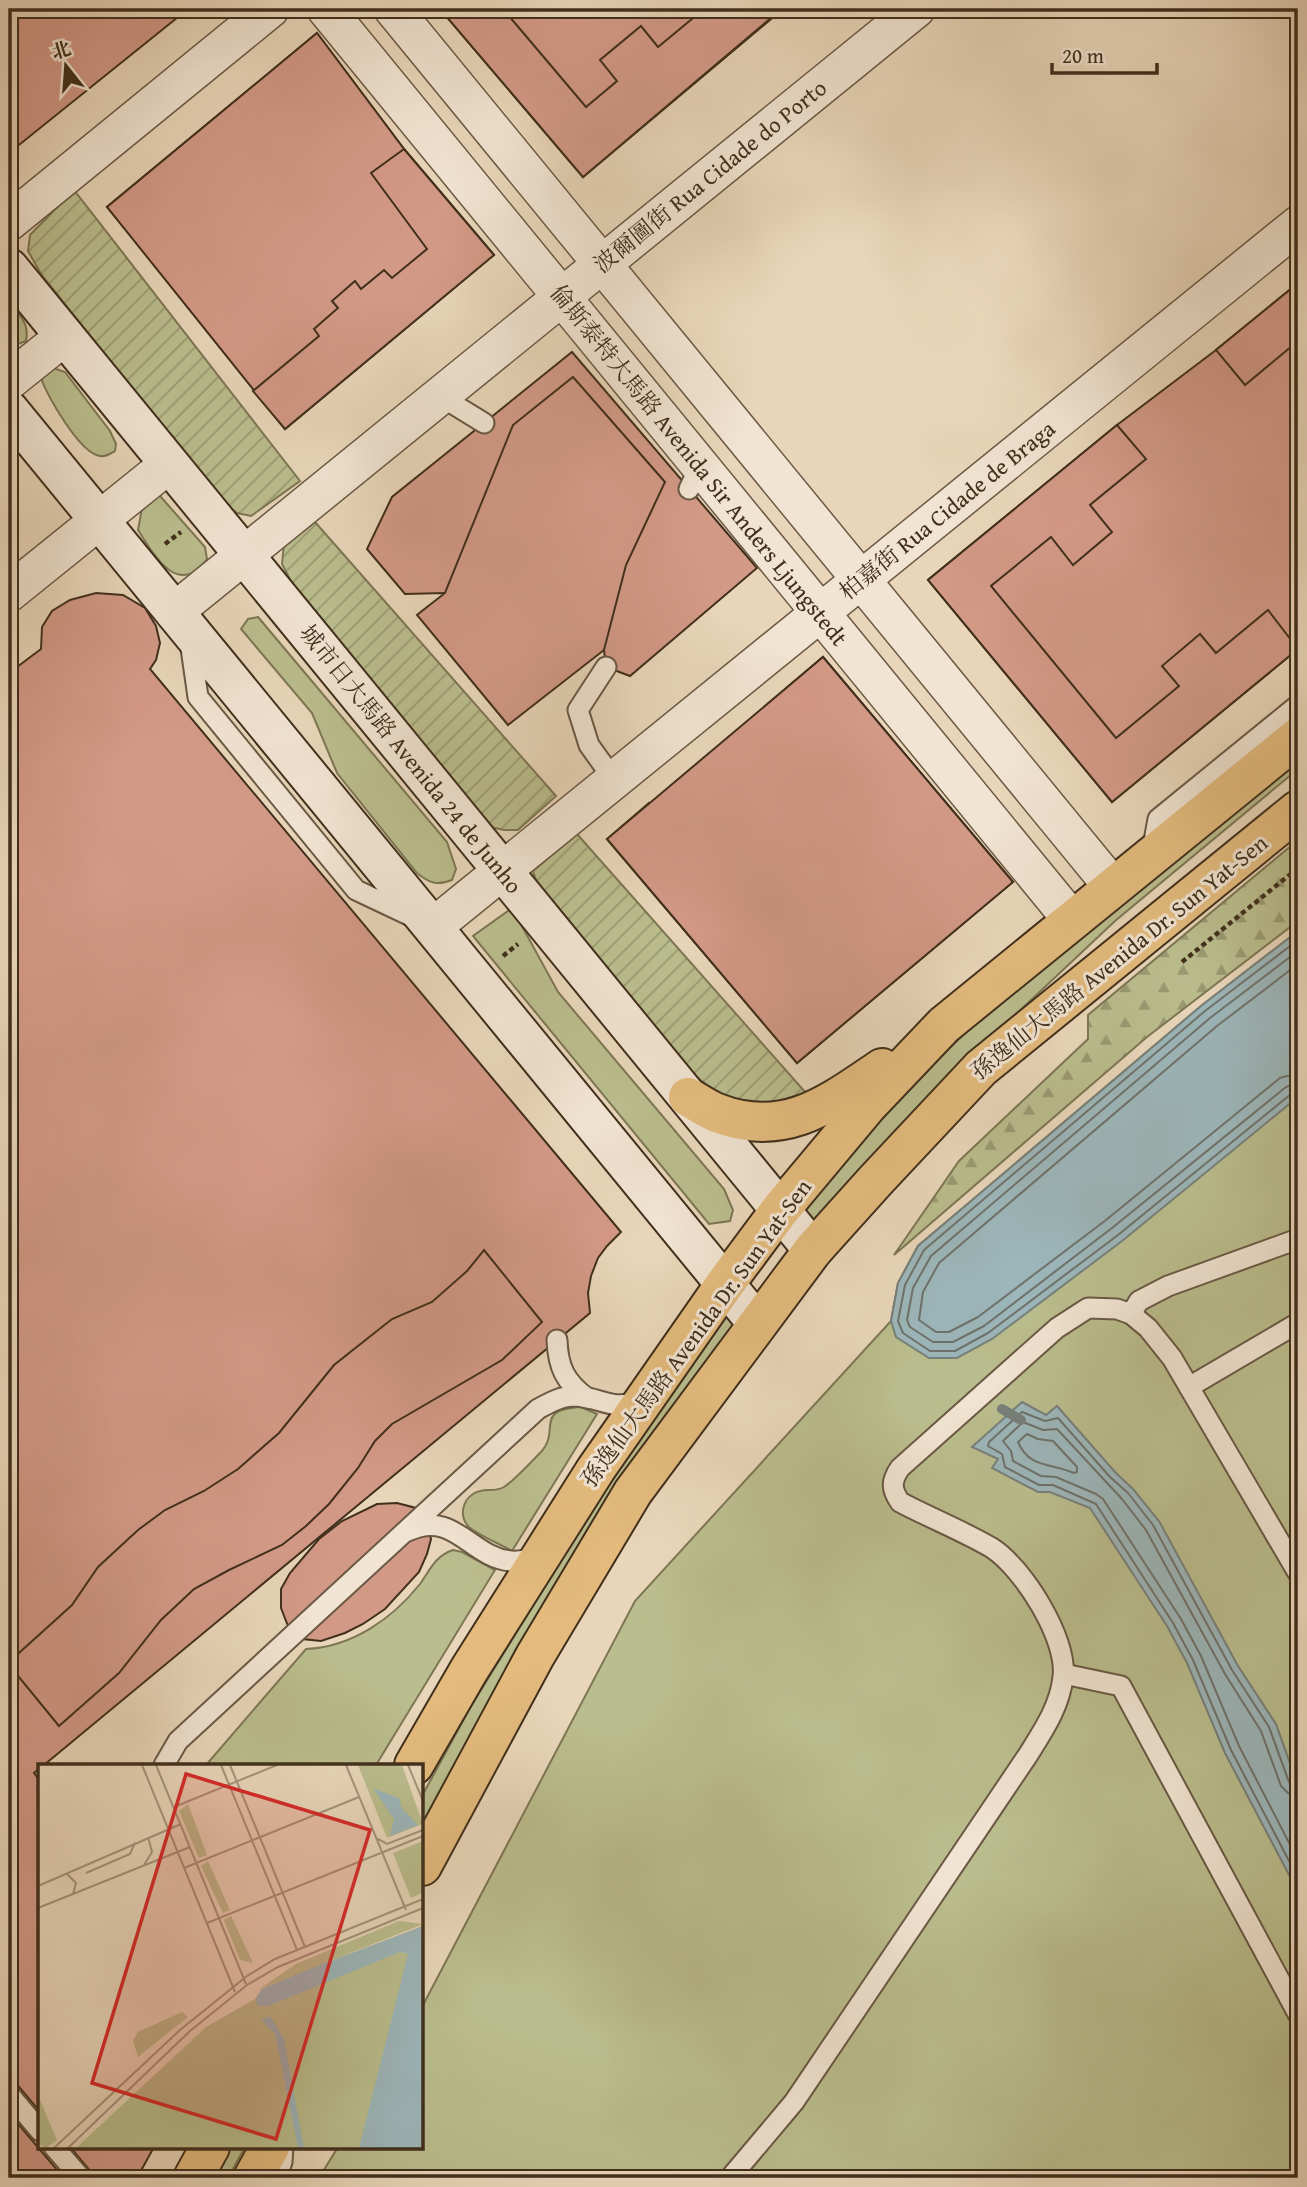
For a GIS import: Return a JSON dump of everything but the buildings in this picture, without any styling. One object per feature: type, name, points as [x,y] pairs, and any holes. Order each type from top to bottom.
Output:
[{"type":"main road","name":"城市日大馬路 Avenida 24 de Junho","points":[[9,268],[813,1250]]},
{"type":"main road","points":[[9,410],[757,1323]]},
{"type":"main road","name":"孫逸仙大馬路 Avenida Dr. Sun Yat-Sen","points":[[415,1764],[469,1670],[596,1469],[780,1210],[867,1106],[944,1024],[1298,737]]},
{"type":"main road","name":"孫逸仙大馬路 Avenida Dr. Sun Yat-Sen","points":[[424,1862],[535,1656],[633,1492],[813,1250],[981,1068],[1298,810]]},
{"type":"main road","points":[[688,1097],[717,1113],[750,1121],[778,1121],[806,1115],[828,1105],[944,1024]]},
{"type":"main road","points":[[193,2178],[209,2148]]},
{"type":"main road","points":[[253,2178],[269,2148]]},
{"type":"street","points":[[9,222],[270,9]]},
{"type":"street","name":"倫斯泰特大馬路 Avenida Sir Anders Ljungstedt","points":[[326,9],[561,297],[695,477],[820,613],[1072,920]]},
{"type":"street","points":[[393,9],[1112,887]]},
{"type":"street","name":"波爾圖街 Rua Cidade do Porto","points":[[181,620],[243,555],[916,9]]},
{"type":"street","name":"柏嘉街 Rua Cidade de Braga","points":[[433,927],[1298,225]]},
{"type":"street","points":[[9,382],[65,336]]},
{"type":"street","points":[[9,593],[169,464]]},
{"type":"lane","points":[[440,396],[484,424]]},
{"type":"lane","points":[[606,667],[578,710],[589,745],[614,780]]},
{"type":"lane","points":[[1151,856],[1158,819],[1298,705]]},
{"type":"lane","points":[[1131,1314],[1139,1301],[1168,1286],[1298,1233]]},
{"type":"lane","points":[[730,2178],[794,2102],[1028,1755],[1046,1726],[1060,1694],[1064,1674],[1056,1640],[1031,1587],[1011,1564],[993,1549],[900,1502],[894,1493],[892,1480],[900,1468],[1056,1328],[1088,1308],[1117,1309],[1131,1314],[1148,1328],[1172,1358],[1298,1573]]},
{"type":"lane","points":[[1189,1387],[1298,1323]]},
{"type":"lane","points":[[557,1340],[558,1356],[570,1385],[587,1398]]},
{"type":"lane","points":[[165,1764],[178,1741],[538,1409],[554,1400],[573,1396],[625,1406],[643,1401]]},
{"type":"lane","points":[[404,1533],[421,1524],[444,1526],[509,1561],[541,1556]]},
{"type":"lane","points":[[1064,1674],[1121,1686],[1298,2014]]},
{"type":"lane","points":[[9,2094],[38,2129]]},
{"type":"lane","points":[[55,2148],[80,2178]]},
{"type":"lane","points":[[276,2178],[282,2162],[283,2148]]},
{"type":"path","points":[[137,567],[208,511]]},
{"type":"path","points":[[1182,962],[1298,868]]},
{"type":"path","points":[[475,979],[545,923]]},
{"type":"green space","points":[[74,190],[300,481],[251,516],[237,513],[223,502],[41,274],[28,251],[30,235]]},
{"type":"green space","points":[[9,302],[23,320],[27,335],[26,341],[10,347]]},
{"type":"green space","points":[[50,367],[65,372],[110,431],[116,444],[115,451],[100,456],[83,445],[74,434],[49,396],[40,376]]},
{"type":"green space","points":[[153,494],[160,496],[205,547],[207,559],[186,575],[177,574],[159,561],[138,530],[142,508]]},
{"type":"green space","points":[[315,522],[556,796],[518,830],[485,826],[295,589],[282,564],[284,544]]},
{"type":"green space","points":[[258,617],[447,842],[456,869],[452,880],[433,882],[417,873],[337,773],[312,713],[241,629],[248,619]]},
{"type":"green space","points":[[1298,742],[1298,769],[1115,921],[961,1066],[812,1224],[803,1211],[912,1083],[1127,882]]},
{"type":"green space","points":[[577,834],[806,1093],[771,1103],[722,1098],[691,1072],[539,890],[533,871]]},
{"type":"green space","points":[[1298,840],[1298,921],[1147,1037],[894,1255],[959,1161],[1088,1039],[1088,1015]]},
{"type":"green space","points":[[512,908],[558,992],[724,1189],[733,1210],[730,1221],[709,1224],[473,936]]},
{"type":"green space","points":[[1298,931],[1298,2178],[319,2178],[337,2148],[424,2148],[424,2003],[635,1601],[891,1321],[898,1283],[918,1246],[1201,1006]]},
{"type":"green space","points":[[733,1315],[737,1321],[424,1828],[424,1792],[470,1708],[645,1423],[723,1319]]},
{"type":"green space","points":[[581,1407],[597,1414],[512,1551],[469,1527],[463,1514],[469,1497],[477,1492],[500,1489],[509,1483],[546,1445],[552,1417],[557,1412]]},
{"type":"green space","points":[[453,1550],[462,1552],[495,1570],[377,1764],[207,1764],[306,1649],[339,1643],[370,1629],[397,1609],[437,1560]]},
{"type":"green space","points":[[228,2148],[244,2148],[228,2178],[211,2178]]},
{"type":"water","points":[[1298,931],[1298,1097],[1122,1241],[992,1339],[957,1358],[929,1358],[896,1337],[891,1321],[898,1283],[918,1246],[1201,1006]]},
{"type":"water","points":[[1022,1402],[1046,1415],[1057,1406],[1159,1521],[1238,1666],[1276,1724],[1298,1786],[1298,1892],[1225,1753],[1187,1663],[1167,1626],[1090,1508],[1050,1492],[1038,1492],[992,1468],[998,1459],[972,1447]]},
{"type":"waterway","points":[[1002,1409],[1021,1420]]}]
